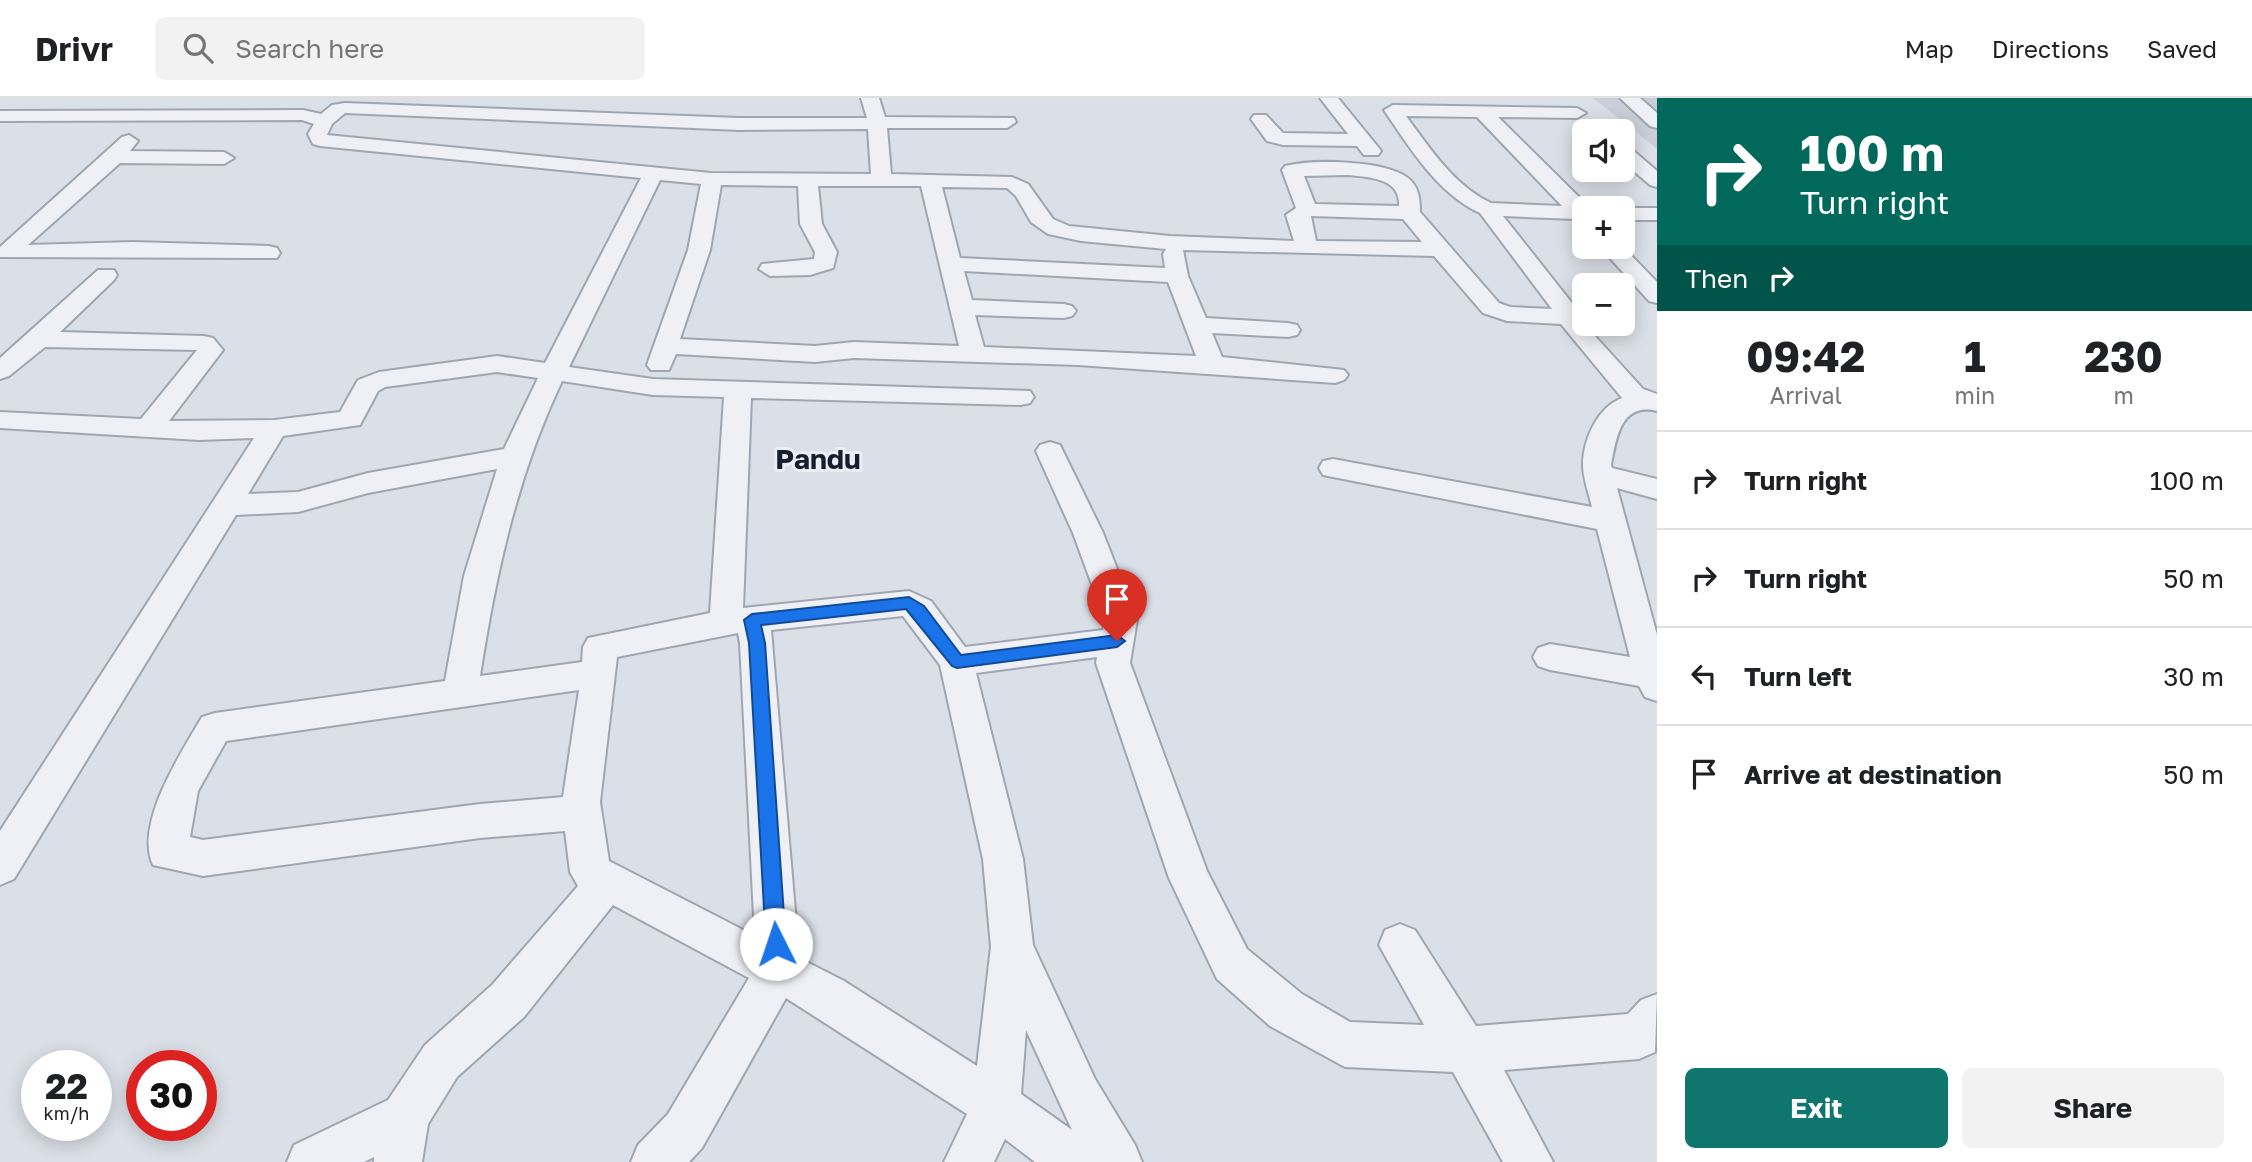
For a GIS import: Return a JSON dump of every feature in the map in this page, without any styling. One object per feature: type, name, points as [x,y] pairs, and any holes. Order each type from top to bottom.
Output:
[{"type":"street","points":[[166,98],[115,156],[7,252],[132,248],[269,253]]},
{"type":"street","points":[[241,114],[260,98]]},
{"type":"street","points":[[575,165],[594,132],[608,98]]},
{"type":"street","points":[[870,98],[876,124],[882,181]]},
{"type":"street","points":[[1329,98],[1392,175],[1407,188],[1411,205],[1409,213]]},
{"type":"street","points":[[1561,98],[1584,119],[1482,111],[1393,110],[1447,178],[1474,205],[1487,209],[1572,213]]},
{"type":"street","points":[[1629,98],[1657,122]]},
{"type":"street","points":[[0,116],[303,115],[335,109],[594,132],[739,124],[1007,122]]},
{"type":"street","points":[[335,109],[317,134],[320,140],[711,179],[1017,183],[1024,189],[1032,212],[1056,229],[1172,244],[1437,248]]},
{"type":"street","points":[[1482,111],[1572,203]]},
{"type":"street","points":[[1260,119],[1274,137],[1292,170],[1307,210]]},
{"type":"street","points":[[1274,137],[1362,140]]},
{"type":"street","points":[[115,156],[224,158]]},
{"type":"street","points":[[1635,162],[1657,181]]},
{"type":"street","points":[[1292,170],[1447,178]]},
{"type":"street","points":[[460,693],[480,576],[516,456],[551,374],[575,335],[652,175]]},
{"type":"street","points":[[653,387],[695,265],[711,196],[711,179]]},
{"type":"street","points":[[770,269],[810,268],[825,263],[826,252],[811,223],[808,181]]},
{"type":"street","points":[[930,181],[973,353]]},
{"type":"street","points":[[1487,209],[1570,317],[1574,327],[1634,395],[1650,401]]},
{"type":"street","points":[[1307,248],[1297,215],[1307,210],[1409,213],[1491,308],[1507,314],[1570,317]]},
{"type":"street","points":[[1635,214],[1657,214]]},
{"type":"street","points":[[1172,244],[1177,276],[1212,364]]},
{"type":"street","points":[[1622,259],[1657,296]]},
{"type":"street","points":[[951,264],[1177,276]]},
{"type":"street","points":[[0,371],[39,339],[106,275]]},
{"type":"street","points":[[962,307],[1063,311]]},
{"type":"street","points":[[1197,325],[1288,330]]},
{"type":"street","points":[[39,339],[204,343],[210,350],[149,428]]},
{"type":"street","points":[[665,346],[815,354],[854,350],[973,353],[1212,364],[1335,376]]},
{"type":"street","points":[[0,420],[149,428],[274,429],[350,419],[367,386],[379,380],[496,364],[653,387],[1021,397]]},
{"type":"street","points":[[655,1162],[685,1131],[778,971],[757,643],[739,621],[738,389]]},
{"type":"street","points":[[1650,401],[1620,408],[1604,430],[1597,465],[1632,609],[1656,679]]},
{"type":"street","points":[[0,866],[274,429]]},
{"type":"street","points":[[1050,451],[1088,533],[1121,620],[1113,663],[1184,865],[1232,964],[1286,1010],[1345,1044],[1465,1050],[1639,1035],[1657,1016]]},
{"type":"street","points":[[224,505],[298,502],[368,483],[516,456]]},
{"type":"street","points":[[1333,468],[1610,521]]},
{"type":"street","points":[[1599,474],[1657,489]]},
{"type":"street","points":[[968,1162],[996,1106],[1012,946],[1003,859],[967,716],[957,662],[919,610],[909,603],[739,621],[600,647],[582,812],[590,872],[828,997],[996,1106],[1074,1162]]},
{"type":"street","points":[[957,662],[1117,641]]},
{"type":"street","points":[[1550,657],[1656,679]]},
{"type":"street","points":[[582,812],[480,821],[203,858],[167,852],[180,788],[215,728],[599,673]]},
{"type":"street","points":[[311,1162],[402,1139],[441,1061],[508,1001],[607,882]]},
{"type":"street","points":[[1400,945],[1465,1050],[1529,1162]]},
{"type":"street","points":[[1012,946],[1077,1096],[1118,1162]]},
{"type":"shaded area","points":[[1593,98],[1657,98],[1657,149],[1635,131],[1635,119],[1620,119]]},
{"type":"district","name":"Pandu","points":[[818,458]]},
{"type":"route","points":[[776,944],[757,643],[752,620],[909,603],[919,610],[957,662],[1117,641]]}]
